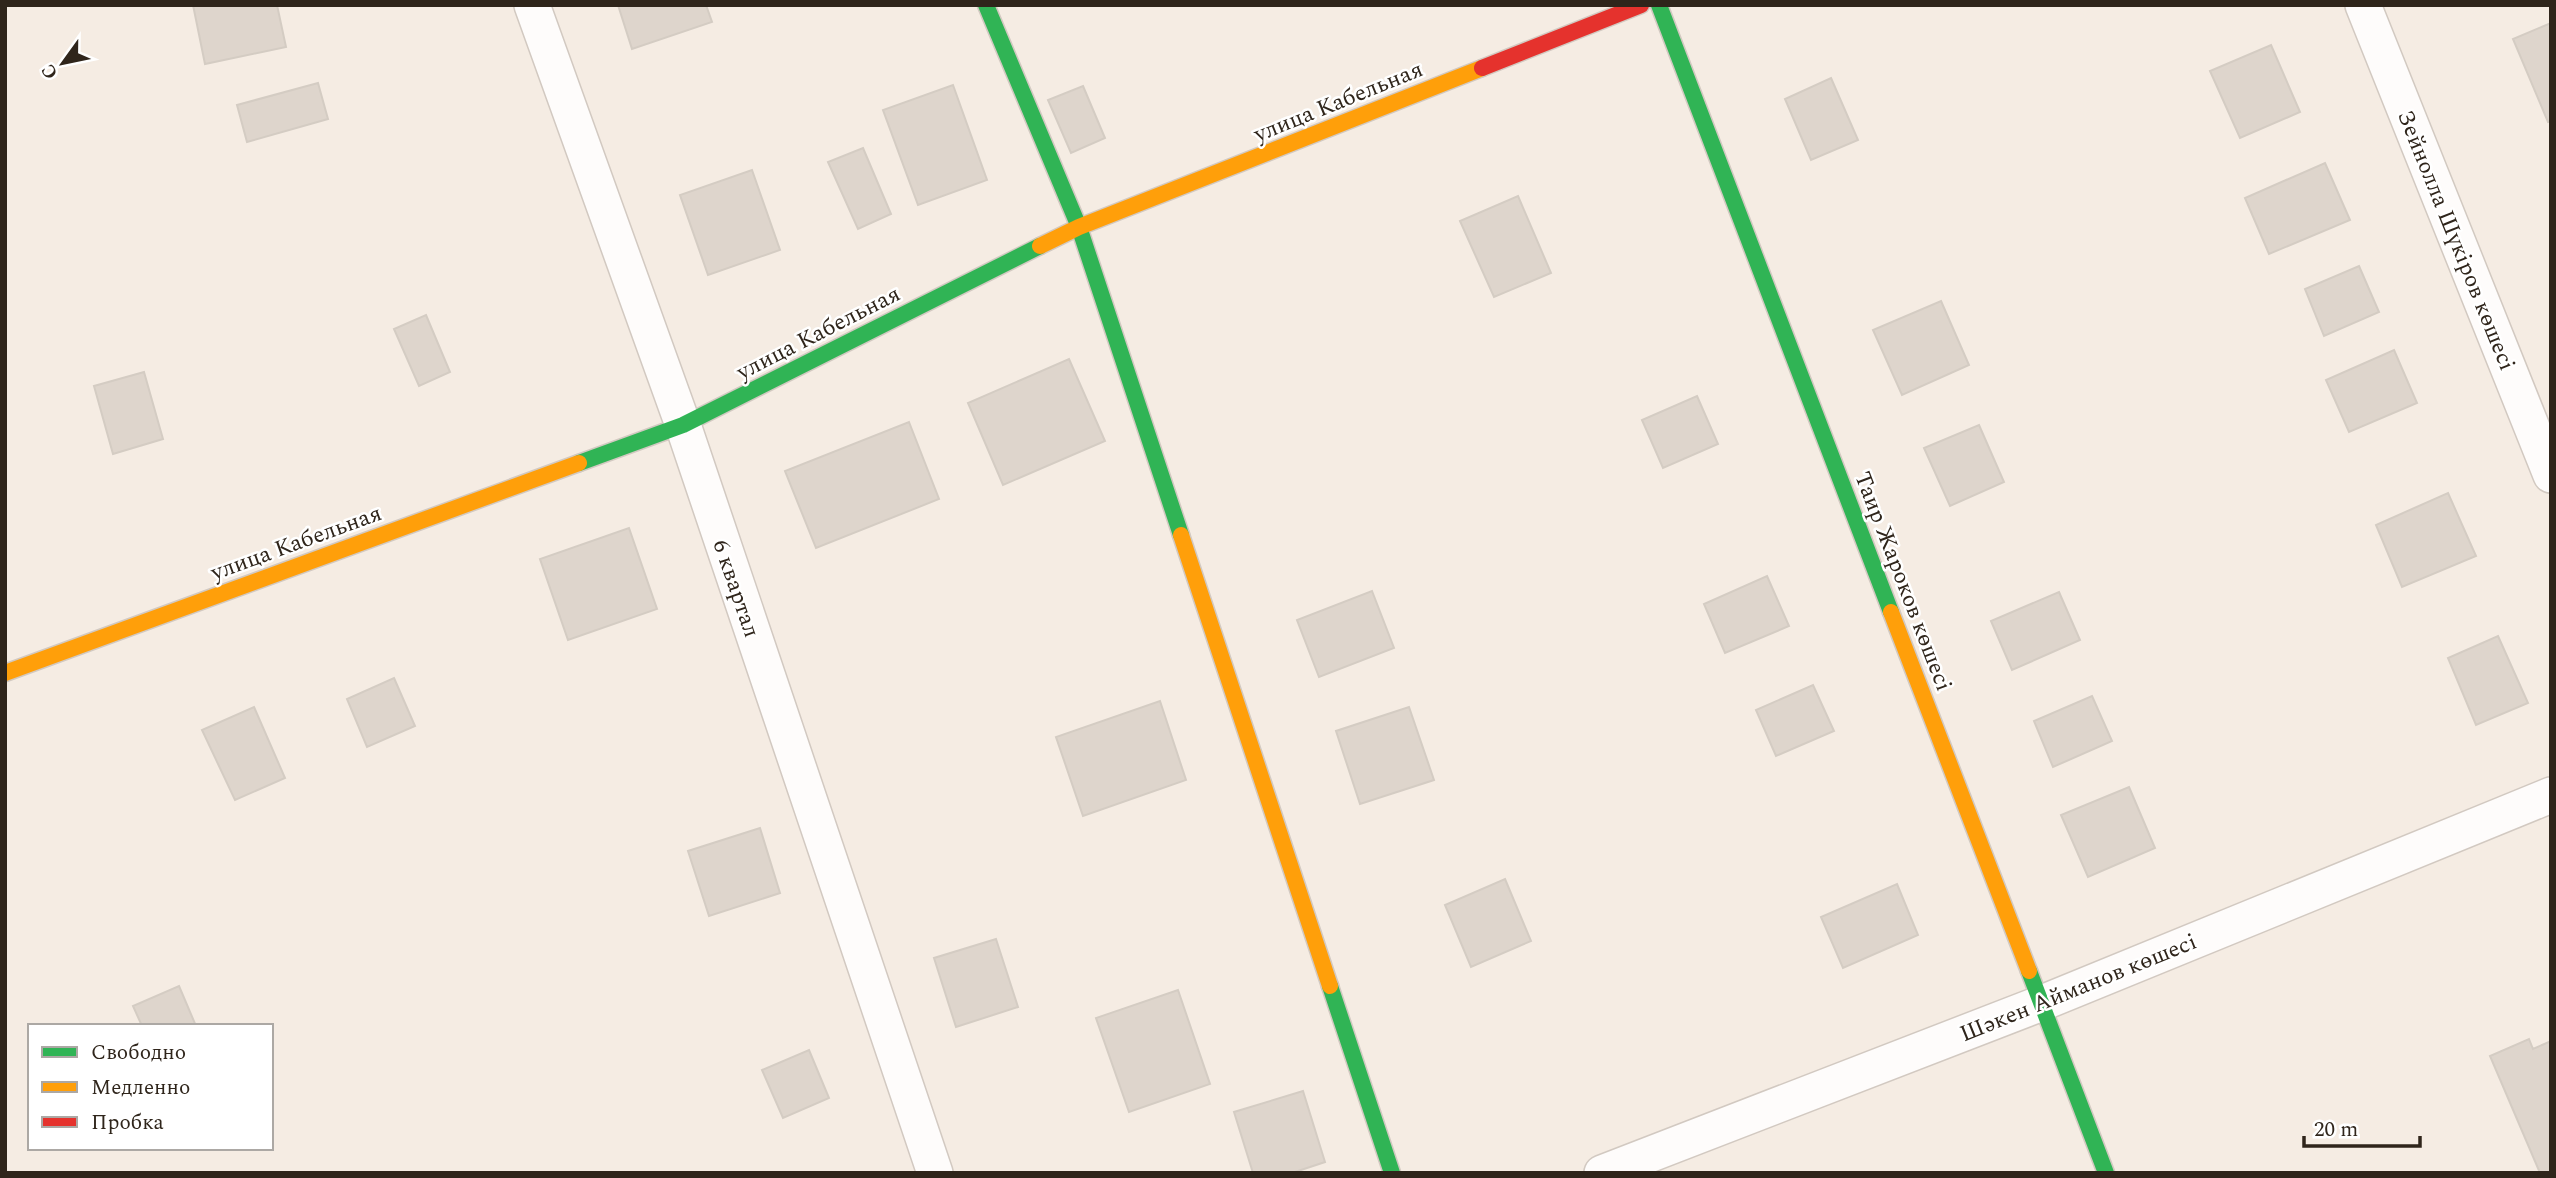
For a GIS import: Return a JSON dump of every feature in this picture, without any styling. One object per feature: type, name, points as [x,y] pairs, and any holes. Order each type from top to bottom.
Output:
[{"type":"street","name":"6 квартал","points":[[532,5],[683,425],[934,1173]]},
{"type":"street","points":[[986,5],[1079,227],[1392,1173]]},
{"type":"street","name":"улица Кабельная","points":[[5,673],[683,425],[1079,227],[1642,5]]},
{"type":"street","name":"Таир Жароков көшесі","points":[[1659,5],[2106,1173]]},
{"type":"street","name":"Зейнолла Шүкіров көшесі","points":[[2363,5],[2551,475]]},
{"type":"street","name":"Шәкен Айманов көшесі","points":[[1602,1173],[2042,1003],[2551,795]]},
{"type":"building","points":[[193,5],[277,5],[286,47],[205,64]]},
{"type":"building","points":[[618,5],[706,5],[712,22],[632,49]]},
{"type":"building","points":[[2551,23],[2551,121],[2548,122],[2513,39]]},
{"type":"building","points":[[2271,45],[2300,112],[2240,138],[2210,71]]},
{"type":"building","points":[[1831,78],[1858,140],[1811,160],[1785,99]]},
{"type":"building","points":[[318,83],[328,119],[247,142],[237,105]]},
{"type":"building","points":[[953,85],[987,180],[918,205],[883,110]]},
{"type":"building","points":[[1083,86],[1105,138],[1071,153],[1048,100]]},
{"type":"building","points":[[863,148],[891,214],[858,229],[828,162]]},
{"type":"building","points":[[2325,163],[2350,220],[2269,254],[2245,198]]},
{"type":"building","points":[[752,170],[780,250],[708,275],[680,195]]},
{"type":"building","points":[[1518,196],[1551,273],[1494,297],[1460,221]]},
{"type":"building","points":[[2359,266],[2379,312],[2324,336],[2305,289]]},
{"type":"building","points":[[1941,301],[1969,365],[1902,395],[1873,330]]},
{"type":"building","points":[[426,315],[450,372],[419,386],[394,329]]},
{"type":"building","points":[[2394,350],[2417,403],[2349,432],[2326,380]]},
{"type":"building","points":[[1069,359],[1105,441],[1003,485],[968,403]]},
{"type":"building","points":[[144,372],[163,439],[113,454],[94,386]]},
{"type":"building","points":[[1697,396],[1718,444],[1663,468],[1642,420]]},
{"type":"building","points":[[909,422],[939,499],[816,548],[785,471]]},
{"type":"building","points":[[1979,425],[2004,482],[1950,506],[1924,448]]},
{"type":"building","points":[[2448,493],[2476,556],[2402,587],[2376,525]]},
{"type":"building","points":[[629,528],[657,609],[568,640],[540,559]]},
{"type":"building","points":[[1767,576],[1789,626],[1725,653],[1704,604]]},
{"type":"building","points":[[1372,591],[1394,648],[1319,677],[1297,620]]},
{"type":"building","points":[[2059,592],[2080,640],[2012,670],[1991,621]]},
{"type":"building","points":[[2498,636],[2528,703],[2476,725],[2448,658]]},
{"type":"building","points":[[394,678],[415,726],[367,747],[347,699]]},
{"type":"building","points":[[1813,685],[1834,731],[1776,756],[1756,710]]},
{"type":"building","points":[[2092,696],[2112,741],[2053,767],[2034,721]]},
{"type":"building","points":[[1160,701],[1186,780],[1083,816],[1056,737]]},
{"type":"building","points":[[254,707],[285,778],[235,800],[202,730]]},
{"type":"building","points":[[1409,707],[1434,780],[1360,804],[1336,731]]},
{"type":"building","points":[[2129,787],[2155,848],[2088,877],[2061,815]]},
{"type":"building","points":[[760,828],[780,893],[709,916],[688,851]]},
{"type":"building","points":[[1505,879],[1531,941],[1471,967],[1445,905]]},
{"type":"building","points":[[1897,884],[1918,935],[1843,968],[1821,917]]},
{"type":"building","points":[[996,939],[1018,1007],[956,1027],[934,958]]},
{"type":"building","points":[[179,986],[195,1024],[141,1024],[133,1006]]},
{"type":"building","points":[[1178,990],[1210,1084],[1129,1112],[1096,1018]]},
{"type":"building","points":[[2529,1039],[2533,1049],[2551,1041],[2551,1173],[2540,1173],[2490,1056]]},
{"type":"building","points":[[809,1050],[829,1098],[783,1118],[762,1070]]},
{"type":"building","points":[[1303,1091],[1325,1162],[1292,1173],[1253,1173],[1234,1112]]},
{"type":"traffic: fast","points":[[986,5],[1079,227],[1181,535]]},
{"type":"traffic: fast","points":[[1659,5],[1891,612]]},
{"type":"traffic: fast","points":[[579,463],[683,425],[1040,246]]},
{"type":"traffic: fast","points":[[2029,971],[2106,1173]]},
{"type":"traffic: fast","points":[[1330,986],[1392,1173]]},
{"type":"traffic: slow","points":[[1040,246],[1079,227],[1482,68]]},
{"type":"traffic: slow","points":[[5,673],[579,463]]},
{"type":"traffic: slow","points":[[1181,535],[1330,986]]},
{"type":"traffic: slow","points":[[1891,612],[2029,971]]},
{"type":"traffic: jam","points":[[1482,68],[1641,5]]}]
